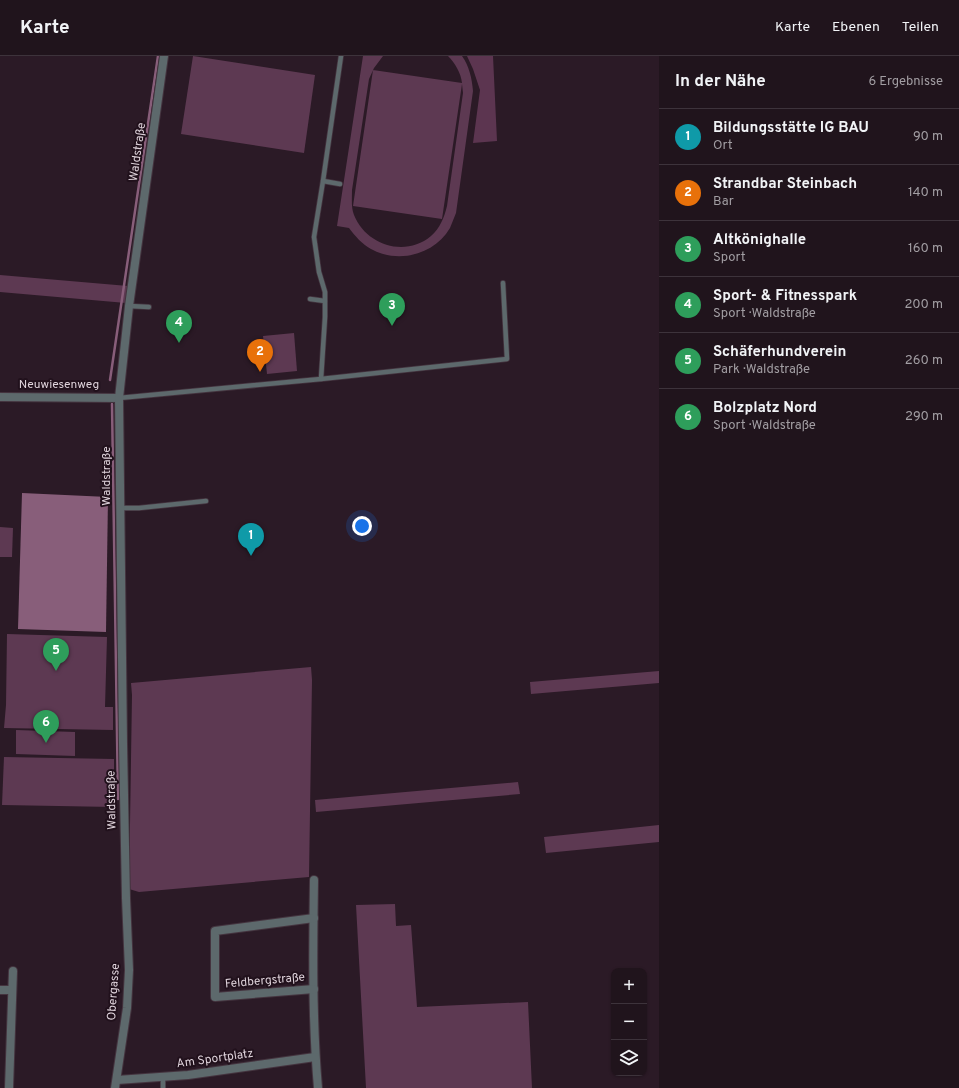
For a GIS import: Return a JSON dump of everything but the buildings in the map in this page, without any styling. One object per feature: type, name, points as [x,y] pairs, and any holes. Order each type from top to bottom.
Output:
[{"type":"street","name":"Waldstraße","points":[[126,898],[119,398],[129,306],[164,56]]},
{"type":"street","name":"Neuwiesenweg","points":[[0,397],[119,398]]},
{"type":"street","name":"Feldbergstraße","points":[[314,880],[315,1057],[318,1088]]},
{"type":"street","name":"Obergasse","points":[[116,1084],[127,1008],[129,970],[126,898]]},
{"type":"street","name":"Feldbergstraße","points":[[314,918],[215,931],[215,997],[314,989]]},
{"type":"street","points":[[9,1088],[13,971]]},
{"type":"street","points":[[0,990],[12,990]]},
{"type":"street","name":"Am Sportplatz","points":[[116,1084],[315,1057]]},
{"type":"lane","points":[[321,379],[325,292],[319,272],[314,237],[324,181],[340,56]]},
{"type":"lane","points":[[324,181],[340,184]]},
{"type":"lane","points":[[119,398],[321,379],[507,359],[503,283]]},
{"type":"lane","points":[[310,299],[325,301]]},
{"type":"lane","points":[[129,306],[149,307]]},
{"type":"lane","points":[[120,508],[153,507],[206,501]]},
{"type":"lane","points":[[163,1078],[163,1088]]},
{"type":"shaded area","points":[[193,56],[315,75],[304,153],[181,134]]},
{"type":"shaded area","points":[[363,56],[383,56],[373,70],[462,83],[457,68],[448,56],[462,56],[467,64],[471,77],[473,91],[456,213],[450,228],[435,245],[415,254],[392,256],[381,254],[365,245],[349,228],[337,226]],"holes":[[[373,70],[353,206],[442,219],[462,84],[463,93],[447,206],[441,222],[434,233],[421,243],[410,246],[398,247],[377,241],[367,234],[360,225],[352,209],[352,190],[369,79]]]},
{"type":"shaded area","points":[[467,56],[493,56],[497,141],[473,143],[480,90]]},
{"type":"shaded area","points":[[0,275],[128,286],[126,303],[0,292]]},
{"type":"shaded area","points":[[294,333],[297,371],[267,374],[263,336]]},
{"type":"shaded area","points":[[22,493],[108,497],[106,632],[18,629]]},
{"type":"shaded area","points":[[0,527],[13,528],[12,557],[0,557]]},
{"type":"shaded area","points":[[7,634],[107,637],[105,707],[113,707],[113,730],[4,728],[6,705]]},
{"type":"shaded area","points":[[311,667],[309,877],[139,892],[129,889],[131,683]]},
{"type":"shaded area","points":[[659,671],[659,683],[531,694],[530,682]]},
{"type":"shaded area","points":[[16,730],[75,732],[75,756],[16,754]]},
{"type":"shaded area","points":[[4,757],[114,759],[114,807],[2,805]]},
{"type":"shaded area","points":[[518,782],[520,794],[316,812],[315,800]]},
{"type":"shaded area","points":[[659,825],[659,842],[546,853],[544,837]]},
{"type":"shaded area","points":[[395,904],[396,926],[411,925],[417,1007],[528,1002],[532,1088],[366,1088],[356,905]]},
{"type":"waterway","points":[[110,380],[158,56]]},
{"type":"waterway","points":[[112,404],[118,799]]},
{"type":"place","name":"Altkönighalle","points":[[392,326]]},
{"type":"place","name":"Sport- & Fitnesspark","points":[[179,343]]},
{"type":"place","name":"Strandbar Steinbach","points":[[260,372]]},
{"type":"place","name":"Bildungsstätte IG BAU","points":[[251,556]]},
{"type":"place","name":"Schäferhundverein","points":[[56,671]]},
{"type":"place","name":"Bolzplatz Nord","points":[[46,743]]}]
